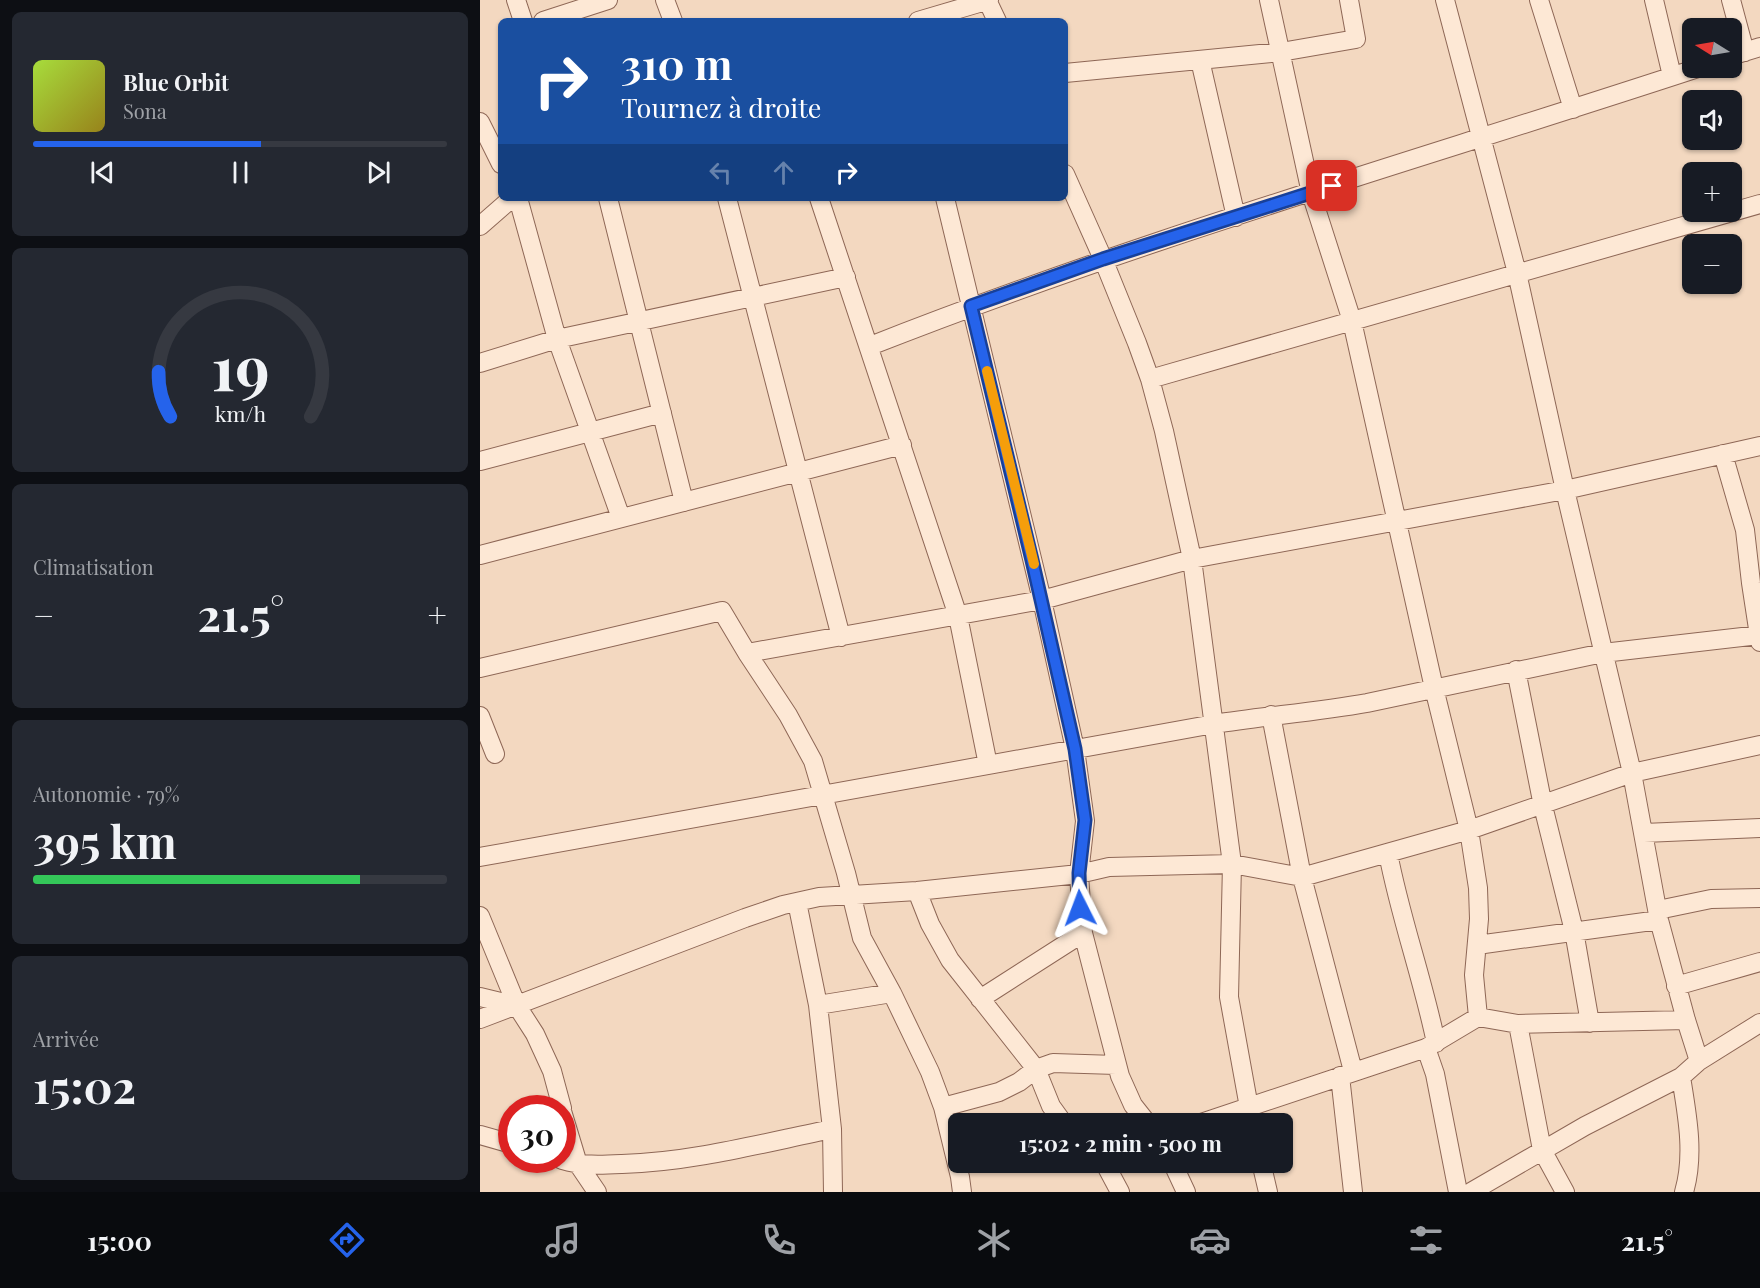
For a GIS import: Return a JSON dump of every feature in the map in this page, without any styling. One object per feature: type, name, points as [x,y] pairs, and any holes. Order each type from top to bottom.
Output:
[{"type":"street","points":[[516,0],[522,18]]},
{"type":"street","points":[[552,18],[608,0]]},
{"type":"street","points":[[665,0],[672,18]]},
{"type":"street","points":[[928,18],[988,0],[996,18]]},
{"type":"street","points":[[1269,0],[1311,193],[1352,321],[1434,688],[1469,830],[1478,888],[1474,975],[1478,1017]]},
{"type":"street","points":[[1068,73],[1281,52],[1356,39],[1349,0]]},
{"type":"street","points":[[1445,0],[1518,273],[1565,490],[1632,773],[1658,915],[1676,986],[1699,1061]]},
{"type":"street","points":[[1539,0],[1573,109]]},
{"type":"street","points":[[1654,0],[1672,76]]},
{"type":"street","points":[[1731,0],[1745,52]]},
{"type":"street","points":[[1200,60],[1236,217]]},
{"type":"street","points":[[870,346],[971,306],[1103,259],[1682,73]]},
{"type":"street","points":[[480,122],[498,158]]},
{"type":"street","points":[[1068,181],[1103,259],[1150,379],[1164,431],[1192,559],[1232,864],[1229,997],[1250,1113]]},
{"type":"street","points":[[480,226],[509,201]]},
{"type":"street","points":[[519,201],[557,339],[621,518]]},
{"type":"street","points":[[609,201],[684,502]]},
{"type":"street","points":[[728,201],[841,637]]},
{"type":"street","points":[[820,201],[958,616],[988,765]]},
{"type":"street","points":[[946,201],[1042,600],[1075,749],[1085,820],[1079,873],[1083,933],[1116,1065],[1133,1105],[1139,1113]]},
{"type":"street","points":[[1150,379],[1760,204]]},
{"type":"street","points":[[480,363],[557,339],[846,277]]},
{"type":"street","points":[[480,461],[662,413]]},
{"type":"street","points":[[480,555],[902,445]]},
{"type":"street","points":[[747,653],[1042,600],[1192,559],[1565,490],[1760,446]]},
{"type":"street","points":[[480,857],[1214,724],[1271,715],[1328,710],[1603,653],[1760,638],[1745,530],[1723,454]]},
{"type":"street","points":[[480,668],[722,611],[788,715],[813,761],[862,938],[892,993],[930,1072],[943,1107],[962,1192]]},
{"type":"street","points":[[1516,670],[1543,806],[1574,931],[1590,1023]]},
{"type":"street","points":[[1271,715],[1302,877],[1346,1074],[1353,1192]]},
{"type":"street","points":[[480,716],[495,754]]},
{"type":"street","points":[[480,1019],[745,918],[819,897],[917,891],[1079,873],[1109,867],[1232,864],[1302,877],[1469,830],[1632,773],[1760,744]]},
{"type":"street","points":[[1644,833],[1760,828]]},
{"type":"street","points":[[1389,853],[1395,890],[1426,999],[1434,1074],[1458,1192]]},
{"type":"street","points":[[917,891],[930,924],[950,960],[1036,1069],[1056,1113]]},
{"type":"street","points":[[1477,945],[1574,931],[1658,915],[1711,899],[1760,898]]},
{"type":"street","points":[[797,902],[818,1005],[832,1129],[833,1192]]},
{"type":"street","points":[[480,916],[517,1006],[535,1034],[552,1071],[558,1095]]},
{"type":"street","points":[[980,999],[1083,933]]},
{"type":"street","points":[[1676,986],[1760,962]]},
{"type":"street","points":[[818,1005],[892,993]]},
{"type":"street","points":[[480,997],[517,1006]]},
{"type":"street","points":[[1255,1113],[1346,1074],[1431,1045],[1478,1017],[1518,1024],[1686,1020]]},
{"type":"street","points":[[1471,1192],[1585,1126],[1681,1077],[1699,1061],[1760,1023]]},
{"type":"street","points":[[1518,1024],[1542,1150],[1564,1192]]},
{"type":"street","points":[[943,1107],[999,1092],[1019,1082],[1036,1069],[1053,1063],[1116,1065]]},
{"type":"street","points":[[1681,1077],[1689,1144],[1688,1176],[1684,1192]]},
{"type":"street","points":[[576,1162],[647,1163],[692,1157],[832,1129]]},
{"type":"street","points":[[480,1135],[498,1140]]},
{"type":"street","points":[[576,1169],[597,1192]]},
{"type":"street","points":[[1110,1173],[1120,1192]]},
{"type":"street","points":[[1177,1173],[1186,1192]]},
{"type":"street","points":[[1264,1173],[1268,1192]]},
{"type":"slow traffic","points":[[987,371],[1034,564]]},
{"type":"route","points":[[1080,908],[1079,873],[1085,820],[1075,749],[971,306],[1103,259],[1332,186]]}]
